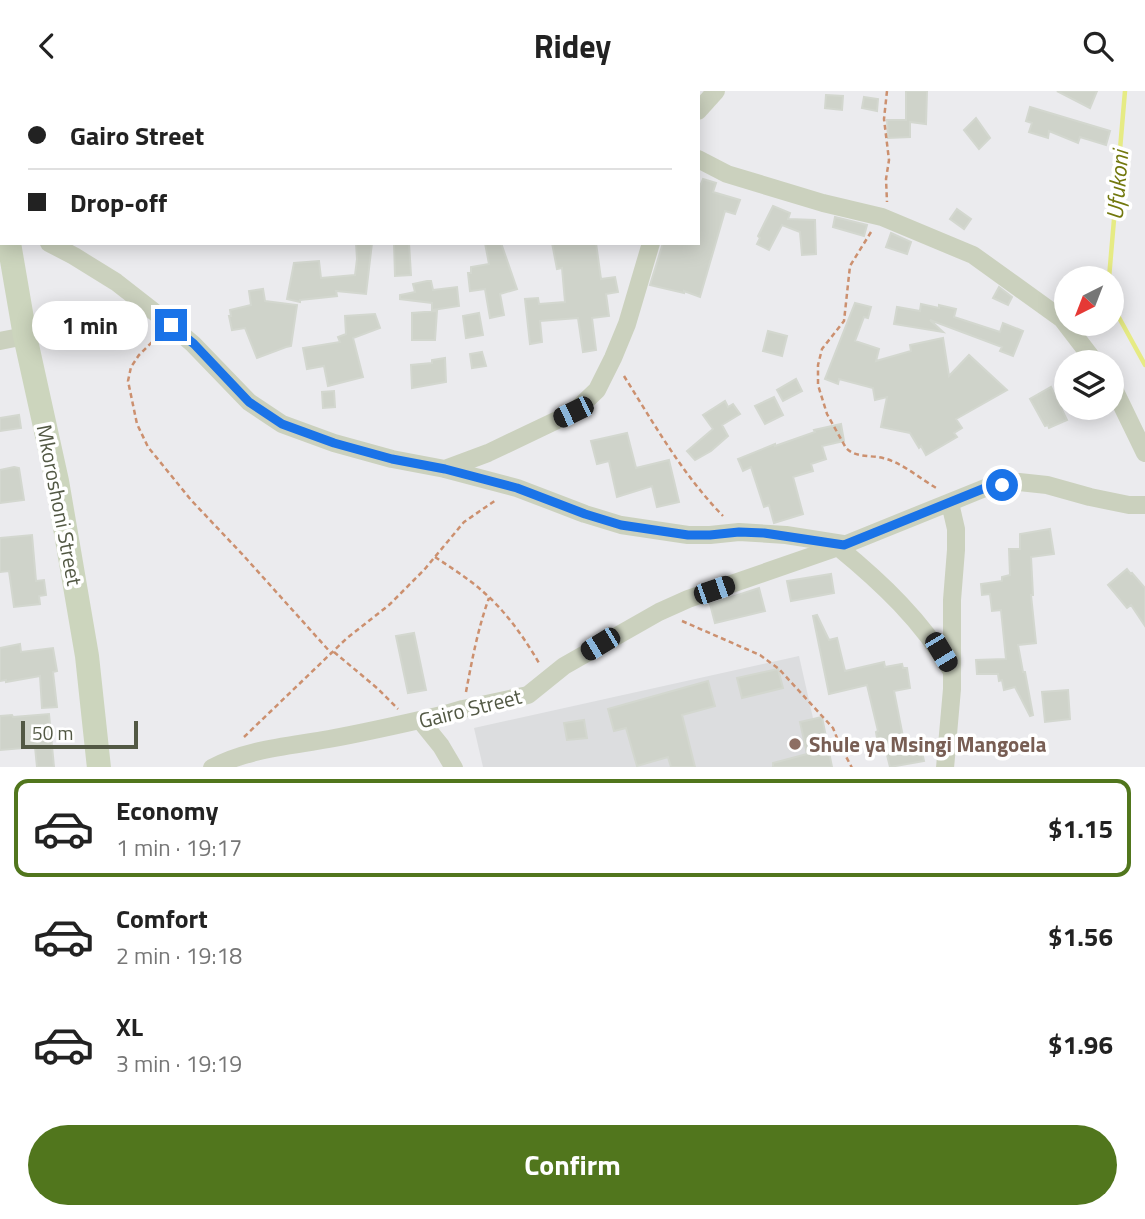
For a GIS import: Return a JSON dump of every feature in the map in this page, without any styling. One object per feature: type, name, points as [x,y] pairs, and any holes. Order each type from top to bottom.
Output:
[{"type":"street","points":[[700,109],[716,91]]},
{"type":"street","points":[[700,160],[727,174],[823,203],[884,210],[973,255],[1062,319],[1086,350]]},
{"type":"street","name":"Mkoroshoni Street","points":[[9,245],[25,335],[57,481],[87,656],[99,767]]},
{"type":"street","points":[[53,245],[116,282],[194,344],[249,402],[282,424],[334,443],[392,459],[445,469],[517,488],[621,525],[688,535],[739,532],[786,535],[841,546],[874,576],[923,628],[951,670]]},
{"type":"street","points":[[445,469],[488,453],[573,412],[597,390],[627,324],[650,245]]},
{"type":"street","points":[[0,341],[25,335]]},
{"type":"street","points":[[1124,410],[1145,453]]},
{"type":"street","name":"Gairo Street","points":[[217,765],[265,750],[415,721],[528,695],[573,660],[659,612],[688,599],[841,546],[985,488],[1019,482],[1047,485],[1129,505],[1145,505]]},
{"type":"street","points":[[945,767],[950,715],[952,600],[956,550],[953,502]]},
{"type":"street","points":[[415,721],[441,746],[453,767]]},
{"type":"path","points":[[887,91],[884,118],[890,160],[886,179],[888,199],[850,265],[844,321],[822,349],[818,365],[818,385],[827,414],[850,452],[893,462],[953,502]]},
{"type":"path","points":[[171,325],[139,355],[131,367],[128,381],[137,424],[148,447],[191,500],[333,653],[415,721]]},
{"type":"path","points":[[613,358],[670,448],[706,498],[739,532]]},
{"type":"path","points":[[217,765],[358,628],[389,605],[424,570],[464,522],[485,506],[517,488]]},
{"type":"path","points":[[435,557],[481,590],[504,613],[548,678]]},
{"type":"path","points":[[463,709],[471,663],[489,598]]},
{"type":"path","points":[[659,612],[760,655],[779,669],[834,727],[851,767]]},
{"type":"shaded area","points":[[799,656],[824,767],[483,767],[474,728]]},
{"type":"building","points":[[906,91],[927,91],[926,124],[910,122],[910,137],[888,138],[887,120],[906,120]]},
{"type":"building","points":[[1057,91],[1097,91],[1090,108]]},
{"type":"building","points":[[826,95],[843,96],[842,110],[825,108]]},
{"type":"building","points":[[864,97],[878,99],[877,111],[862,108]]},
{"type":"building","points":[[1030,107],[1110,131],[1106,145],[1080,137],[1078,143],[1049,131],[1048,138],[1029,132],[1032,123],[1026,121]]},
{"type":"building","points":[[976,118],[990,138],[979,149],[964,130]]},
{"type":"building","points":[[703,179],[716,183],[713,192],[740,200],[735,214],[725,211],[700,297],[684,291],[650,285],[662,245],[700,245],[700,186]]},
{"type":"building","points":[[773,206],[790,213],[788,219],[815,220],[816,254],[802,255],[800,232],[782,225],[769,250],[757,244],[760,238],[758,236]]},
{"type":"building","points":[[957,209],[971,219],[964,229],[950,219]]},
{"type":"building","points":[[835,217],[867,225],[864,236],[833,227]]},
{"type":"building","points":[[891,233],[911,242],[907,254],[886,247]]},
{"type":"building","points":[[356,245],[372,245],[366,294],[336,291],[337,296],[300,302],[287,299],[294,263],[319,261],[321,278],[355,275]]},
{"type":"building","points":[[394,245],[409,245],[411,275],[395,276]]},
{"type":"building","points":[[485,245],[502,245],[517,289],[500,294],[504,315],[490,318],[485,289],[470,291],[468,273],[471,273],[471,267],[489,264]]},
{"type":"building","points":[[552,245],[596,245],[601,279],[615,277],[618,292],[606,294],[609,316],[592,318],[596,350],[583,352],[578,318],[540,321],[542,342],[530,344],[525,299],[538,298],[539,304],[565,302],[562,268],[557,269]]},
{"type":"building","points":[[431,281],[433,290],[457,287],[459,306],[432,310],[432,303],[400,299],[400,295],[415,292],[413,284]]},
{"type":"building","points":[[999,287],[1012,297],[1008,305],[993,298]]},
{"type":"building","points":[[263,289],[265,301],[297,305],[291,346],[257,358],[245,328],[232,330],[229,316],[230,310],[251,305],[249,291]]},
{"type":"building","points":[[855,303],[871,307],[855,341],[879,349],[876,361],[911,351],[910,345],[943,338],[949,376],[969,355],[1007,390],[956,419],[962,428],[954,433],[957,437],[926,455],[910,433],[881,427],[887,397],[875,400],[873,388],[839,379],[838,384],[825,379]]},
{"type":"building","points":[[921,304],[956,309],[954,317],[1000,332],[1003,323],[1023,331],[1013,356],[1000,351],[1002,347],[930,320],[943,332],[894,324],[897,307],[920,311]]},
{"type":"building","points":[[437,311],[435,340],[412,340],[412,313]]},
{"type":"building","points":[[479,313],[483,335],[466,338],[463,316]]},
{"type":"building","points":[[375,314],[380,328],[353,338],[363,377],[328,386],[324,366],[307,369],[303,348],[340,342],[338,337],[346,334],[345,316]]},
{"type":"building","points":[[768,331],[787,336],[782,356],[763,351]]},
{"type":"building","points":[[482,352],[486,366],[472,368],[470,354]]},
{"type":"building","points":[[445,358],[446,382],[412,388],[411,365],[432,363],[432,360]]},
{"type":"building","points":[[796,379],[802,391],[783,401],[777,390]]},
{"type":"building","points":[[1051,387],[1054,393],[1054,420],[1067,420],[1049,428],[1048,425],[1045,426],[1030,399]]},
{"type":"building","points":[[334,391],[335,407],[323,408],[322,392]]},
{"type":"building","points":[[774,397],[783,415],[765,424],[755,406]]},
{"type":"building","points":[[725,401],[728,407],[733,404],[740,414],[722,425],[728,436],[711,451],[695,460],[687,451],[713,429],[703,415]]},
{"type":"building","points":[[19,415],[21,428],[0,431],[0,418]]},
{"type":"building","points":[[841,424],[844,441],[822,446],[826,459],[811,464],[813,471],[793,477],[803,514],[774,523],[769,505],[764,507],[751,467],[743,471],[738,459],[815,432],[814,430]]},
{"type":"building","points":[[627,433],[636,468],[669,460],[679,502],[657,507],[652,486],[617,497],[609,461],[597,464],[591,441]]},
{"type":"building","points":[[19,468],[24,500],[0,503],[0,470]]},
{"type":"building","points":[[1050,529],[1054,554],[1031,557],[1031,595],[1036,643],[1018,645],[1033,715],[1030,716],[1015,687],[1004,690],[998,674],[977,674],[976,660],[1006,659],[1001,610],[992,611],[990,594],[982,595],[981,584],[1002,581],[1002,577],[1010,575],[1009,549],[1020,549],[1020,534]]},
{"type":"building","points":[[32,535],[36,581],[44,580],[46,595],[39,596],[40,604],[14,607],[9,571],[0,572],[0,538]]},
{"type":"building","points":[[1127,569],[1145,588],[1145,626],[1131,605],[1127,608],[1108,585]]},
{"type":"building","points":[[831,574],[834,593],[791,601],[787,581]]},
{"type":"building","points":[[759,588],[765,611],[715,623],[710,604]]},
{"type":"building","points":[[817,615],[829,640],[837,638],[845,671],[884,662],[885,667],[902,664],[903,668],[907,668],[910,688],[894,691],[905,747],[920,744],[924,761],[890,767],[883,744],[878,744],[878,731],[867,685],[829,694],[813,616]]},
{"type":"building","points":[[414,633],[426,690],[408,693],[396,636]]},
{"type":"building","points":[[20,644],[21,652],[53,648],[57,671],[53,672],[57,707],[42,708],[40,676],[0,681],[0,648]]},
{"type":"building","points":[[778,669],[783,688],[742,698],[737,678]]},
{"type":"building","points":[[708,681],[715,706],[682,715],[695,767],[671,767],[668,757],[637,766],[626,728],[614,731],[608,709]]},
{"type":"building","points":[[1068,690],[1070,719],[1045,722],[1042,692]]},
{"type":"building","points":[[49,714],[54,767],[37,767],[35,747],[0,750],[0,716]]},
{"type":"building","points":[[822,717],[832,767],[773,767],[773,763],[807,754],[800,722]]},
{"type":"building","points":[[584,720],[587,738],[567,740],[564,723]]},
{"type":"waterway","name":"Ufukoni","points":[[1110,266],[1125,91]]},
{"type":"waterway","name":"Ufukoni","points":[[1124,327],[1145,365]]},
{"type":"place","name":"Shule ya Msingi Mangoela","points":[[795,744]]},
{"type":"route","points":[[171,325],[194,344],[249,402],[282,424],[334,443],[392,459],[445,469],[517,488],[621,525],[688,535],[764,533],[844,545],[985,488],[1002,485]]}]
